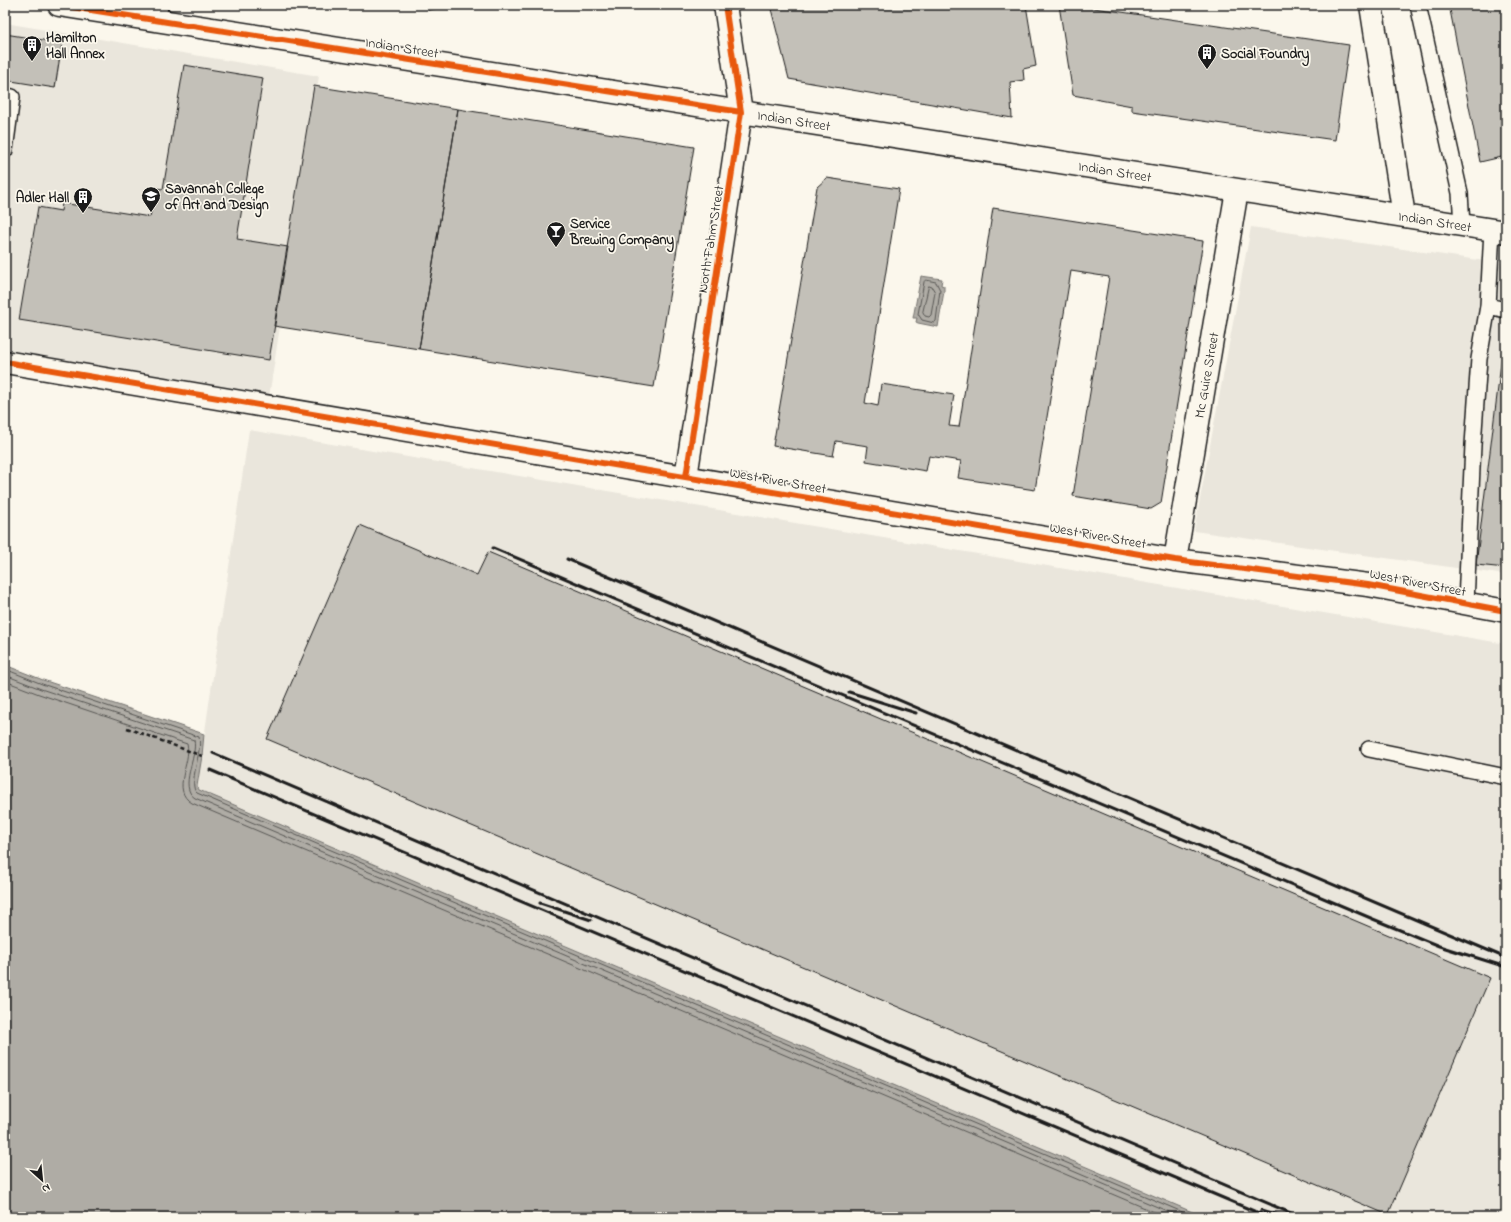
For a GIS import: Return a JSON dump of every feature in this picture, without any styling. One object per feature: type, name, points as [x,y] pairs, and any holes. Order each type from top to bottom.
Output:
[{"type":"street","name":"Indian Street","points":[[59,5],[159,13],[741,112],[1499,231]]},
{"type":"street","name":"North Fahm Street","points":[[686,477],[741,112],[725,5]]},
{"type":"street","points":[[1372,5],[1404,216]]},
{"type":"street","name":"Mc Guire Street","points":[[1175,560],[1237,190]]},
{"type":"street","name":"West River Street","points":[[5,362],[1175,560],[1368,584],[1506,611]]},
{"type":"lane","points":[[1418,5],[1460,193],[1462,225]]},
{"type":"lane","points":[[5,96],[12,97],[5,150]]},
{"type":"lane","points":[[1466,603],[1473,445],[1479,359],[1499,231]]},
{"type":"lane","points":[[1488,306],[1506,310]]},
{"type":"lane","points":[[1369,749],[1506,777]]},
{"type":"path","points":[[128,728],[202,756]]},
{"type":"shaded area","name":"Savannah College of Art and Design","points":[[5,23],[319,76],[269,397],[5,349]]},
{"type":"shaded area","points":[[1251,227],[1506,264],[1506,575],[1194,531]]},
{"type":"shaded area","points":[[249,430],[1506,644],[1506,1217],[1204,1217],[199,790],[197,786]]},
{"type":"water","points":[[921,276],[942,279],[941,285],[944,286],[944,291],[938,327],[918,323],[916,322],[917,318],[913,318]]},
{"type":"water","points":[[5,665],[43,680],[204,734],[197,786],[199,790],[1204,1217],[5,1217]]},
{"type":"building","points":[[427,5],[455,5],[428,10]]},
{"type":"building","points":[[770,5],[1026,5],[1036,66],[1023,69],[1024,80],[1010,82],[1012,118],[789,79]]},
{"type":"building","name":"Social Foundry","points":[[1059,5],[1073,5],[1349,45],[1335,140],[1132,111],[1132,106],[1073,95]]},
{"type":"building","points":[[1475,5],[1506,5],[1506,156],[1480,162],[1450,10]]},
{"type":"building","name":"Hamilton Hall Annex","points":[[5,34],[62,43],[55,88],[5,80]]},
{"type":"building","name":"Adler Hall","points":[[184,65],[263,78],[237,239],[288,247],[269,360],[19,320],[38,207],[61,211],[62,203],[150,217],[155,188],[163,189]]},
{"type":"building","points":[[314,86],[458,109],[419,349],[274,326]]},
{"type":"building","name":"Service Brewing Company","points":[[458,109],[694,147],[654,387],[419,349]]},
{"type":"building","points":[[827,178],[899,189],[865,403],[878,406],[881,384],[954,395],[949,426],[959,427],[993,208],[1203,241],[1161,503],[1151,509],[1073,496],[1109,277],[1071,271],[1035,490],[958,478],[961,461],[929,456],[926,471],[866,461],[868,446],[836,441],[833,456],[773,446],[817,187]]},
{"type":"building","points":[[1503,347],[1506,348],[1506,568],[1476,565]]},
{"type":"building","points":[[360,525],[477,575],[488,552],[1490,978],[1388,1215],[267,739]]},
{"type":"railway","points":[[493,548],[1373,919],[1439,946],[1506,967]]},
{"type":"railway","points":[[567,559],[1506,958]]},
{"type":"railway","points":[[849,692],[916,713]]},
{"type":"railway","points":[[213,753],[1300,1217]]},
{"type":"railway","points":[[210,770],[1268,1217]]},
{"type":"railway","points":[[540,903],[591,920]]},
{"type":"railway","points":[[1262,1210],[1285,1217]]},
{"type":"cycle path","points":[[59,5],[741,112]]},
{"type":"cycle path","points":[[686,477],[741,112],[725,5]]},
{"type":"cycle path","points":[[5,362],[1175,560],[1368,585],[1506,611]]},
{"type":"place","name":"Hamilton Hall Annex","points":[[32,62]]},
{"type":"place","name":"Social Foundry","points":[[1207,70]]},
{"type":"place","name":"Savannah College of Art and Design","points":[[151,213]]},
{"type":"place","name":"Adler Hall","points":[[83,214]]},
{"type":"place","name":"Service Brewing Company","points":[[556,248]]}]
